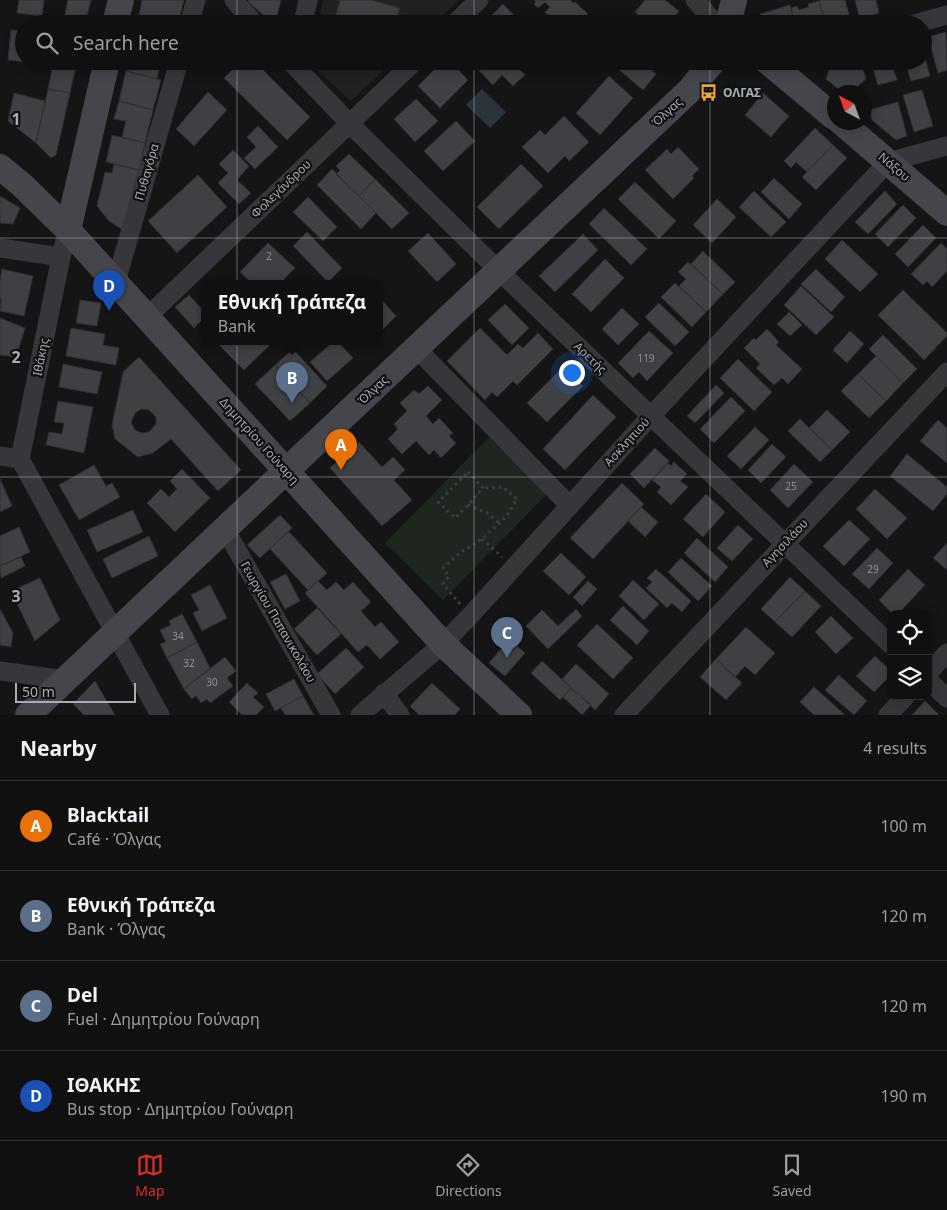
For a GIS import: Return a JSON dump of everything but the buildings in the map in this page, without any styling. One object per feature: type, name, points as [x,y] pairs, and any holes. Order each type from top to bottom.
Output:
[{"type":"main road","points":[[117,15],[121,0]]},
{"type":"main road","points":[[730,15],[734,0]]},
{"type":"main road","name":"Ιθάκης","points":[[68,230],[105,70]]},
{"type":"main road","name":"Όλγας","points":[[28,715],[690,90],[706,70]]},
{"type":"main road","points":[[782,70],[827,111]]},
{"type":"main road","name":"Νάξου","points":[[850,130],[947,212]]},
{"type":"main road","name":"Δημητρίου Γούναρη","points":[[0,167],[22,185],[68,230],[443,644],[519,715]]},
{"type":"street","points":[[192,15],[196,0]]},
{"type":"street","points":[[234,0],[248,15]]},
{"type":"street","points":[[305,15],[308,0]]},
{"type":"street","points":[[463,15],[479,0]]},
{"type":"street","points":[[695,0],[708,15]]},
{"type":"street","points":[[932,19],[947,15]]},
{"type":"street","name":"Πυθαγόρα","points":[[116,282],[176,70]]},
{"type":"street","name":"Αρετής","points":[[300,70],[350,124],[498,270],[887,641]]},
{"type":"street","name":"Φολεγάνδρου","points":[[147,317],[406,70]]},
{"type":"street","points":[[888,162],[947,146]]},
{"type":"street","name":"Ασκληπιού","points":[[360,715],[443,644],[470,616],[650,417],[888,162]]},
{"type":"street","name":"Ιθάκης","points":[[20,458],[68,230]]},
{"type":"street","points":[[0,248],[61,256]]},
{"type":"street","points":[[417,349],[570,506]]},
{"type":"street","name":"Αγησιλάου","points":[[624,715],[947,372]]},
{"type":"street","points":[[0,456],[20,458],[160,715]]},
{"type":"street","name":"Γεωργίου Παπανικολάου","points":[[225,528],[331,715]]},
{"type":"street","points":[[932,669],[947,653]]},
{"type":"street","points":[[0,671],[66,680]]},
{"type":"street","points":[[932,684],[947,698]]},
{"type":"street","points":[[384,693],[400,715]]},
{"type":"street","points":[[888,715],[902,700]]},
{"type":"path","points":[[470,616],[443,584],[449,576],[443,568],[460,552],[482,539],[499,524],[517,499],[503,487],[482,488],[455,518],[438,502],[468,472],[482,488]]},
{"type":"path","points":[[468,505],[487,513],[499,524]]},
{"type":"path","points":[[482,539],[514,568]]},
{"type":"shaded area","points":[[323,0],[459,0],[443,15],[320,15]]},
{"type":"shaded area","points":[[317,70],[384,70],[351,101]]},
{"type":"shaded area","points":[[482,89],[506,112],[490,128],[466,105]]},
{"type":"shaded area","points":[[489,437],[547,494],[443,600],[385,543]]},
{"type":"place","name":"ΟΛΓΑΣ","points":[[709,93]]},
{"type":"place","name":"ΙΘΑΚΗΣ","points":[[109,311]]},
{"type":"place","name":"Εθνική Τράπεζα","points":[[292,403]]},
{"type":"place","name":"Blacktail","points":[[341,470]]},
{"type":"place","name":"Del","points":[[507,658]]}]
